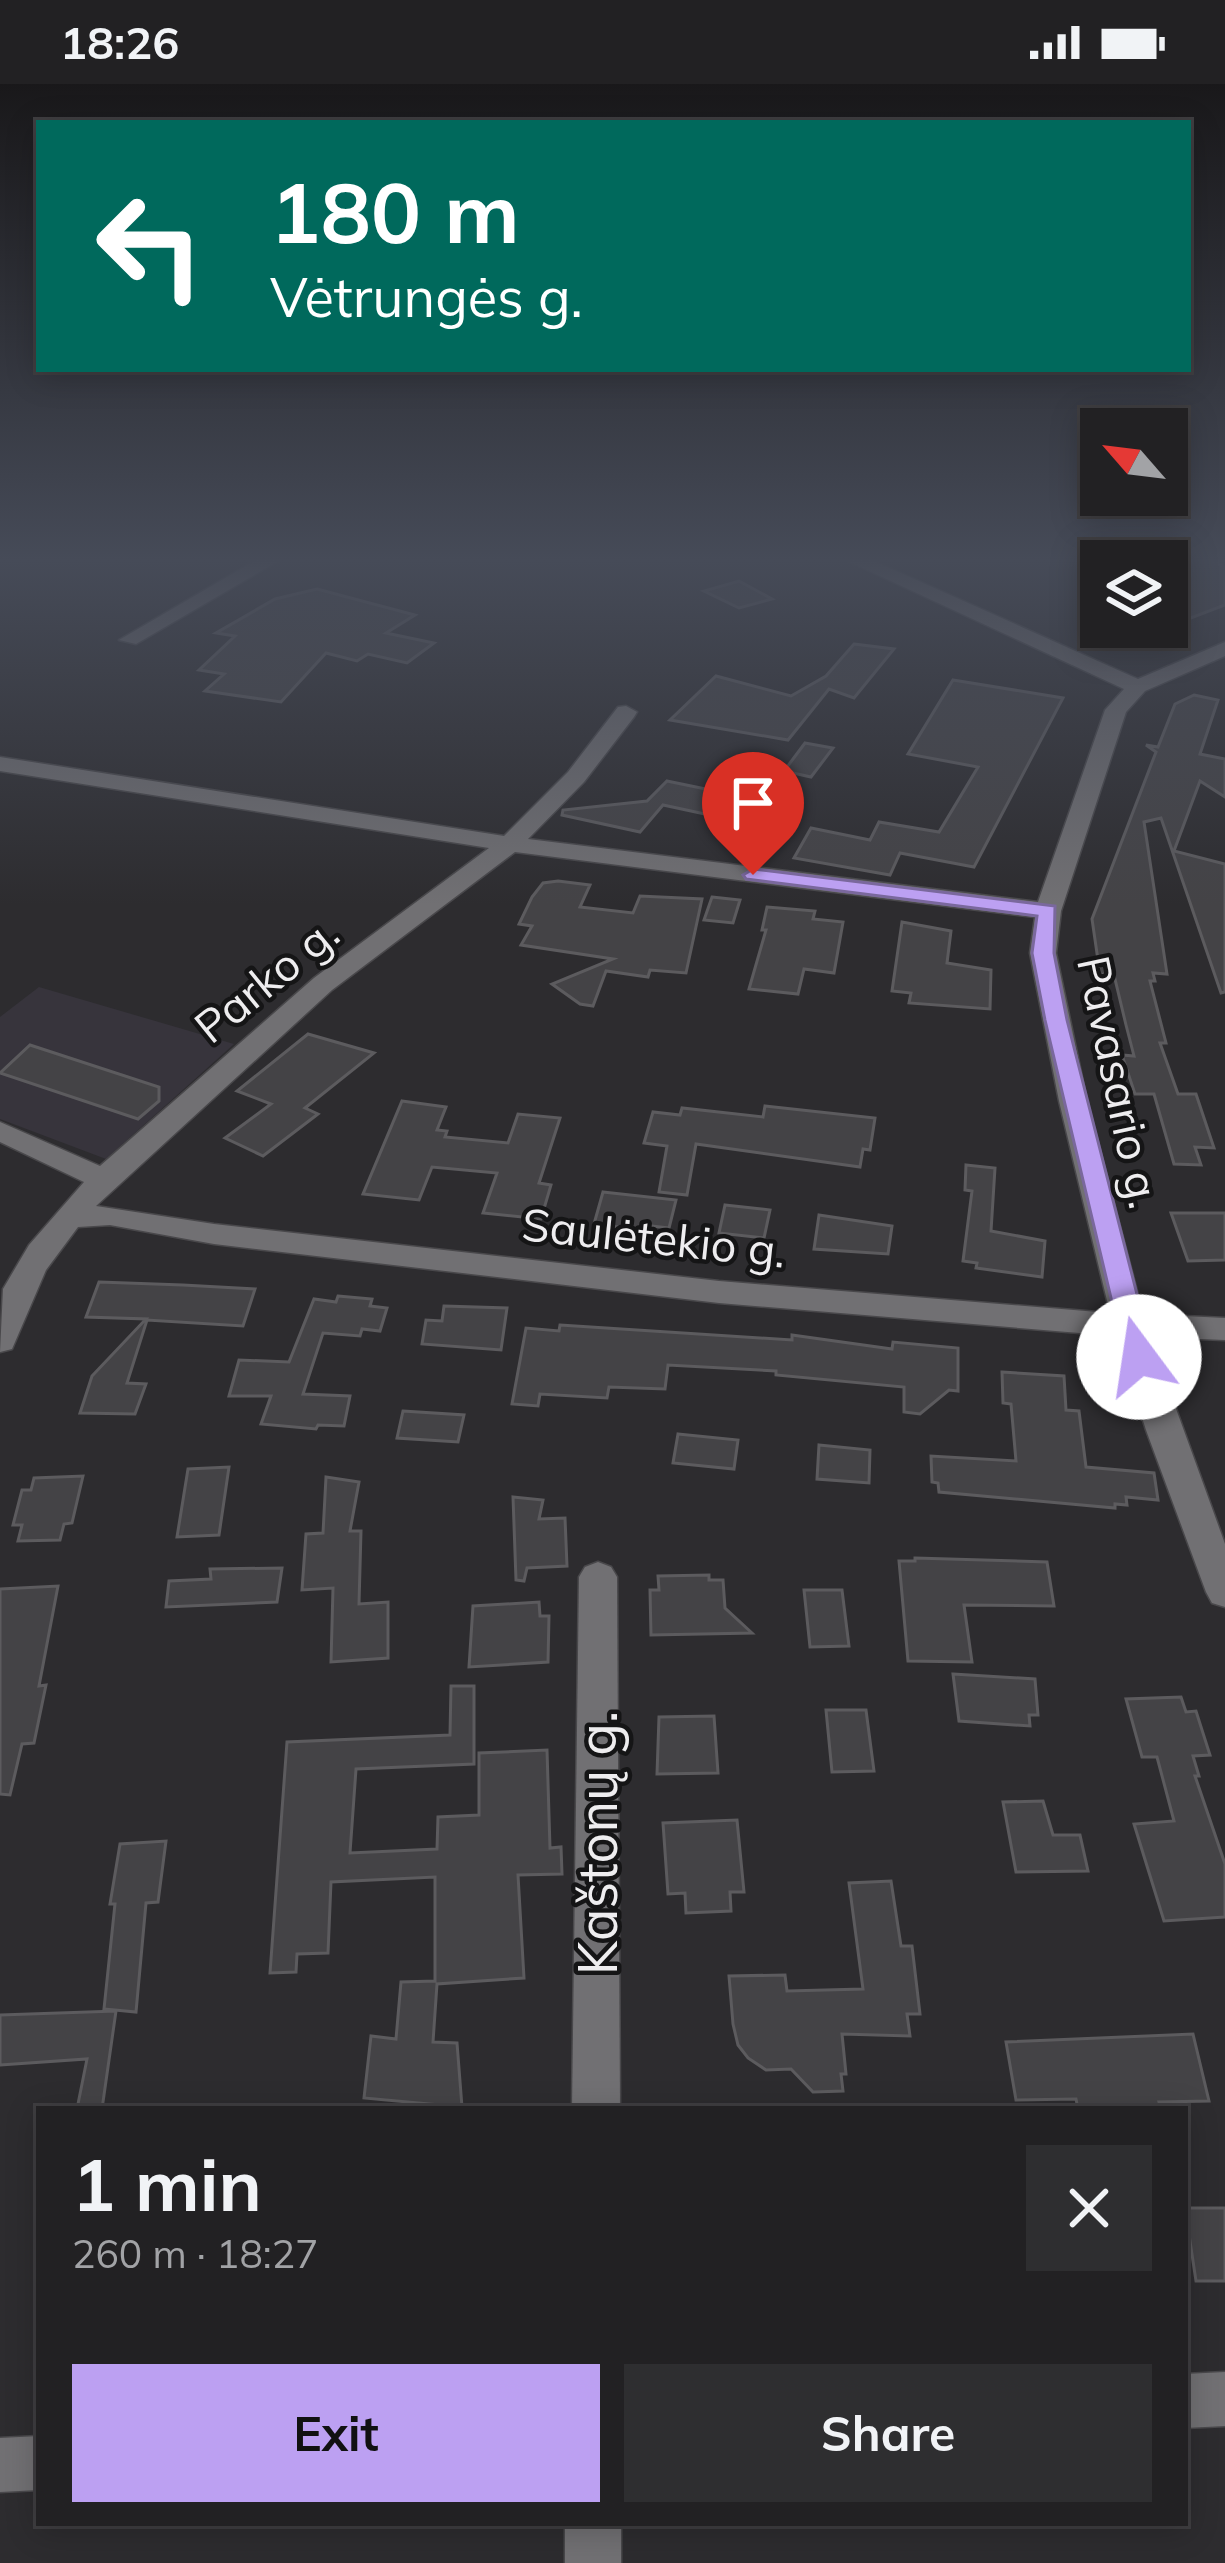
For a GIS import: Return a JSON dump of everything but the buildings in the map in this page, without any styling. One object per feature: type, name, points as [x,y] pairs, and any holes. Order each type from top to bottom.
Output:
[{"type":"street","points":[[1106,673],[1138,687],[1171,673]]},
{"type":"street","name":"Pavasario g.","points":[[1138,687],[1111,720],[1048,911],[1043,953],[1130,1326],[1162,1430],[1225,1592]]},
{"type":"street","name":"Parko g.","points":[[0,1341],[33,1258],[103,1179],[323,984],[510,844],[576,778],[626,712]]},
{"type":"street","points":[[0,764],[510,844],[1048,911]]},
{"type":"street","points":[[0,1131],[103,1179]]},
{"type":"street","name":"Saulėtekio g.","points":[[75,1216],[110,1215],[214,1234],[779,1296],[1130,1326],[1225,1329]]},
{"type":"street","name":"Kaštonų g.","points":[[596,2106],[598,1577]]},
{"type":"street","points":[[1188,2401],[1225,2399]]},
{"type":"street","points":[[0,2465],[36,2463]]},
{"type":"street","points":[[593,2526],[593,2563]]},
{"type":"shaded area","points":[[39,987],[234,1044],[106,1159],[0,1119],[0,1017]]},
{"type":"route","points":[[753,875],[1048,911],[1043,953],[1056,1020],[1139,1357]]}]
